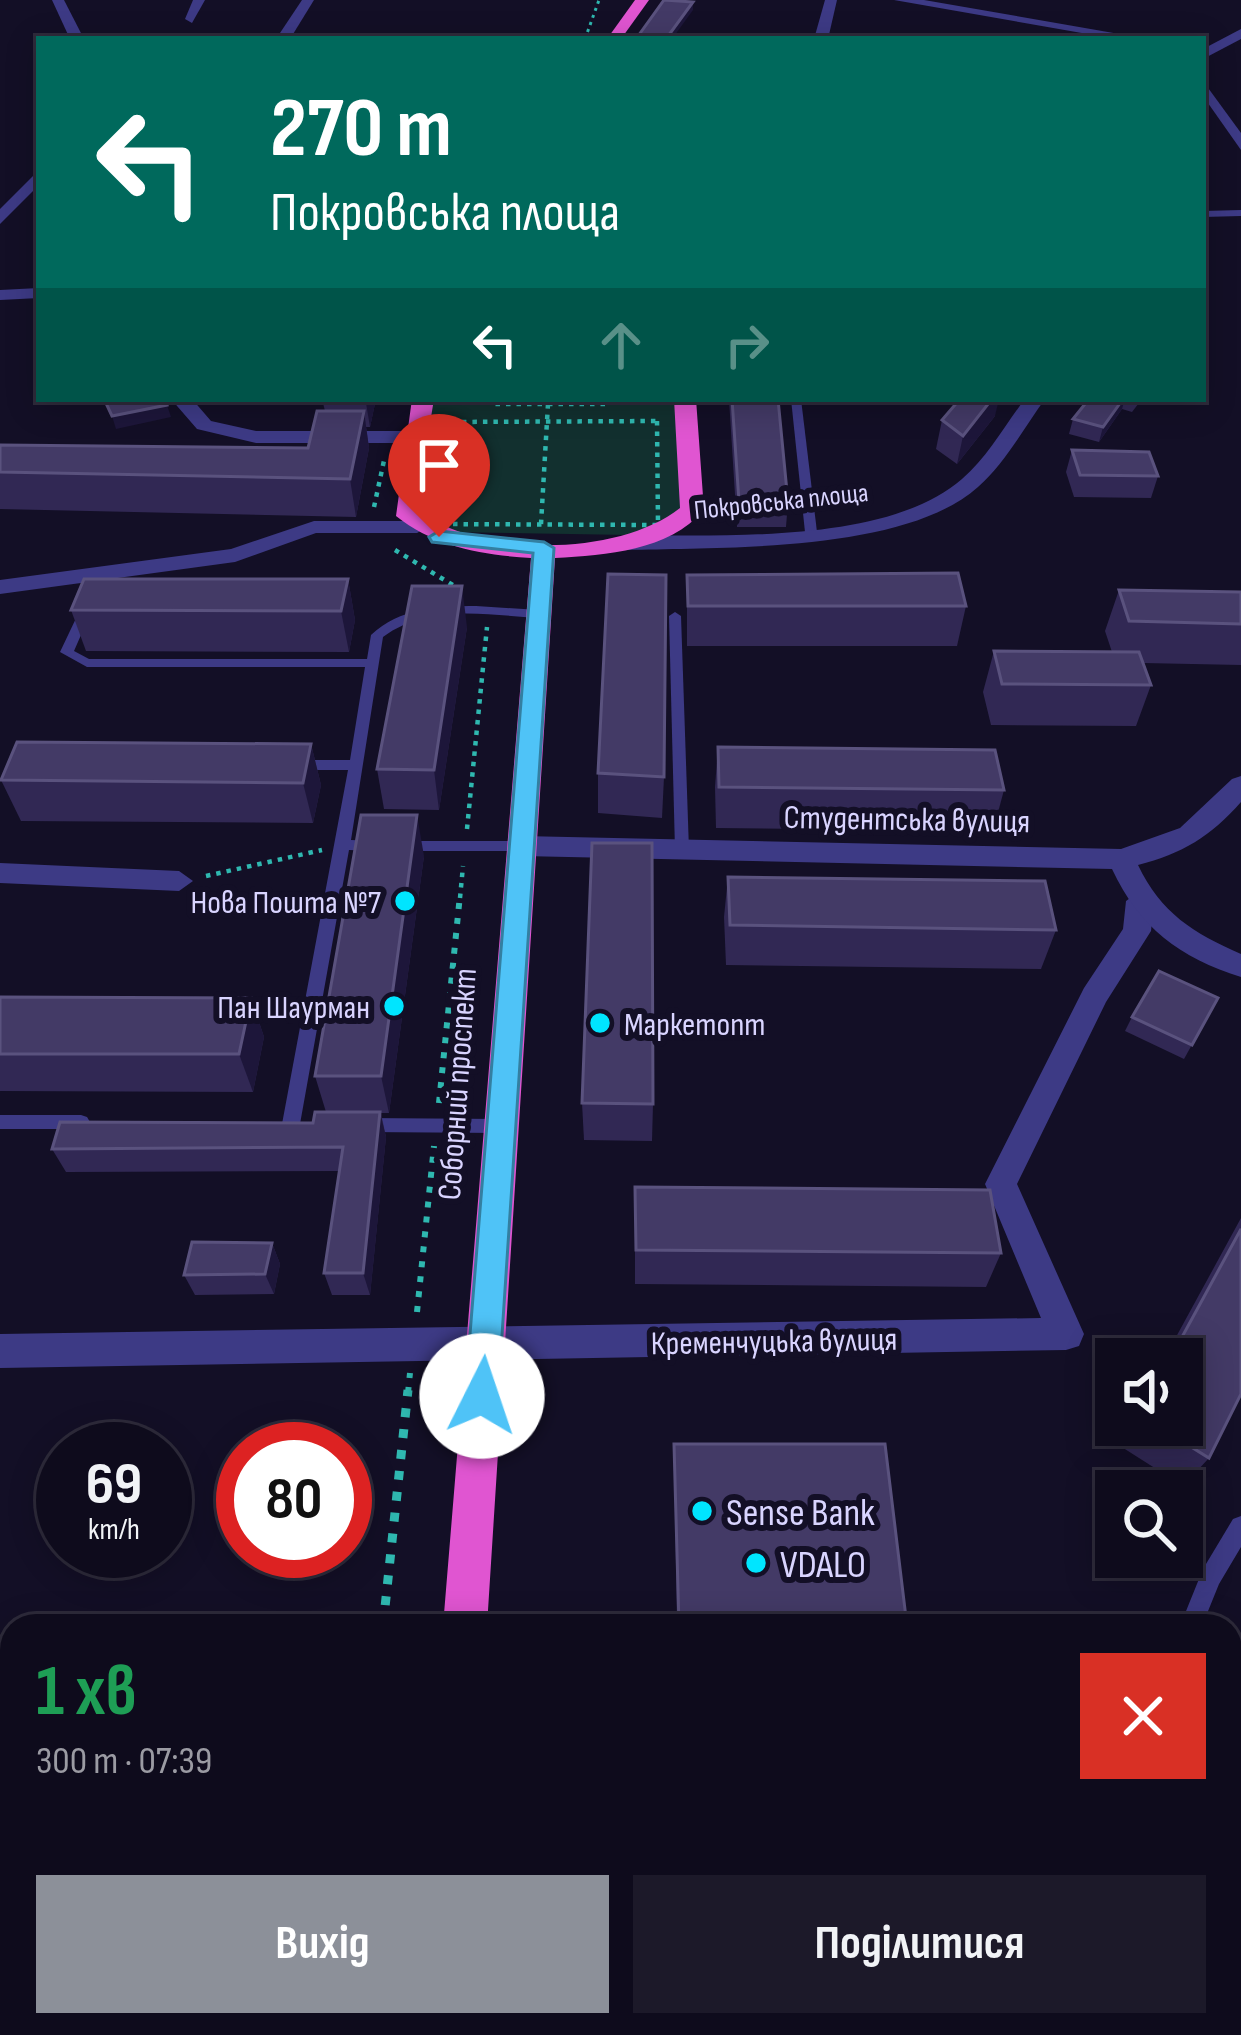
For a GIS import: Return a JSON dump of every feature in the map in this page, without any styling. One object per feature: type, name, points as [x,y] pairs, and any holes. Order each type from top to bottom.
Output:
[{"type":"highway","points":[[616,36],[642,0]]},
{"type":"highway","points":[[417,527],[404,511],[423,402]]},
{"type":"highway","name":"Покровська площа","points":[[417,527],[439,537],[495,547],[542,536],[627,543],[681,524],[692,510],[685,402]]},
{"type":"highway","name":"Соборний проспект","points":[[466,1614],[542,536]]},
{"type":"street","points":[[58,0],[76,36]]},
{"type":"street","points":[[192,19],[200,0]]},
{"type":"street","points":[[286,36],[308,0]]},
{"type":"street","points":[[821,36],[831,0]]},
{"type":"street","points":[[900,0],[1124,36]]},
{"type":"street","points":[[961,8],[979,0]]},
{"type":"street","points":[[1206,53],[1241,33]]},
{"type":"street","points":[[1206,55],[1241,52]]},
{"type":"street","points":[[1206,91],[1241,145]]},
{"type":"street","points":[[0,219],[36,178]]},
{"type":"street","points":[[0,295],[36,293]]},
{"type":"street","points":[[185,402],[204,425],[256,437],[417,437]]},
{"type":"street","name":"Покровська площа","points":[[627,543],[811,532],[882,521],[962,490],[1033,402]]},
{"type":"street","points":[[0,587],[235,555],[314,527],[417,527]]},
{"type":"street","points":[[1241,785],[1199,834],[1165,851],[1121,859],[1140,901],[1169,934],[1241,966]]},
{"type":"street","name":"Студентська вулиця","points":[[522,846],[1121,859]]},
{"type":"street","points":[[0,873],[179,881]]},
{"type":"street","name":"Кременчуцька вулиця","points":[[0,1351],[1066,1334],[1000,1184],[1094,996],[1137,931],[1140,901]]},
{"type":"lane","points":[[1206,214],[1241,214]]},
{"type":"lane","points":[[796,402],[811,532]]},
{"type":"lane","points":[[99,577],[67,652],[73,659],[373,663]]},
{"type":"lane","points":[[291,1124],[377,635],[393,620],[418,612],[538,614]]},
{"type":"lane","points":[[675,616],[682,850]]},
{"type":"lane","points":[[287,765],[356,765]]},
{"type":"lane","points":[[343,845],[522,846]]},
{"type":"lane","points":[[0,1122],[112,1123]]},
{"type":"lane","points":[[268,1124],[312,1124]]},
{"type":"lane","points":[[332,1124],[501,1126]]},
{"type":"lane","points":[[1196,1614],[1210,1577],[1241,1527]]},
{"type":"path","points":[[586,36],[599,0]]},
{"type":"path","points":[[490,402],[608,402]]},
{"type":"path","points":[[542,536],[548,404]]},
{"type":"path","points":[[657,421],[658,525],[542,536],[429,524],[447,422],[657,421]]},
{"type":"path","points":[[384,1614],[485,613],[468,595],[374,537],[370,525],[389,437]]},
{"type":"path","points":[[179,881],[343,845]]},
{"type":"green space","points":[[431,402],[676,402],[684,508],[660,527],[630,535],[445,532],[422,523],[413,505]]},
{"type":"building","points":[[664,0],[693,2],[668,36],[638,36]]},
{"type":"building","points":[[105,402],[167,405],[112,416]]},
{"type":"building","points":[[732,402],[778,402],[788,502],[739,502]]},
{"type":"building","points":[[957,402],[990,402],[963,436],[942,420]]},
{"type":"building","points":[[1087,402],[1121,402],[1103,427],[1073,419]]},
{"type":"building","points":[[317,411],[364,411],[350,479],[0,472],[0,445],[308,448]]},
{"type":"building","points":[[1072,450],[1149,452],[1158,476],[1080,475]]},
{"type":"building","points":[[958,573],[966,606],[688,606],[687,575]]},
{"type":"building","points":[[608,574],[666,575],[664,777],[598,773]]},
{"type":"building","points":[[84,579],[348,579],[341,611],[71,610]]},
{"type":"building","points":[[412,586],[462,586],[434,770],[377,769]]},
{"type":"building","points":[[1119,590],[1241,592],[1241,624],[1129,621]]},
{"type":"building","points":[[994,651],[1139,652],[1151,685],[1002,684]]},
{"type":"building","points":[[17,742],[311,744],[303,783],[1,780]]},
{"type":"building","points":[[718,747],[995,750],[1004,790],[719,787]]},
{"type":"building","points":[[361,815],[417,815],[381,1076],[315,1076]]},
{"type":"building","points":[[592,843],[652,843],[653,1104],[582,1103]]},
{"type":"building","points":[[728,877],[1045,881],[1056,930],[730,925]]},
{"type":"building","points":[[1159,971],[1218,998],[1192,1045],[1132,1017]]},
{"type":"building","points":[[0,997],[251,998],[239,1054],[0,1054]]},
{"type":"building","points":[[315,1112],[380,1112],[363,1273],[324,1273],[343,1147],[52,1149],[60,1122],[313,1123]]},
{"type":"building","points":[[635,1187],[990,1190],[1001,1253],[636,1250]]},
{"type":"building","points":[[1241,1229],[1241,1394],[1209,1458],[1190,1446],[1203,1446],[1203,1338],[1181,1338]]},
{"type":"building","points":[[192,1242],[272,1243],[265,1274],[184,1275]]},
{"type":"building","points":[[674,1444],[885,1444],[906,1614],[679,1614]]},
{"type":"place","name":"Нова Пошта №7","points":[[405,901]]},
{"type":"place","name":"Пан Шаурман","points":[[394,1006]]},
{"type":"place","name":"Маркетопт","points":[[600,1023]]},
{"type":"place","name":"Sense Bank","points":[[702,1511]]},
{"type":"place","name":"VDALO","points":[[756,1563]]},
{"type":"route","points":[[439,537],[495,547],[544,548],[482,1396]]}]
